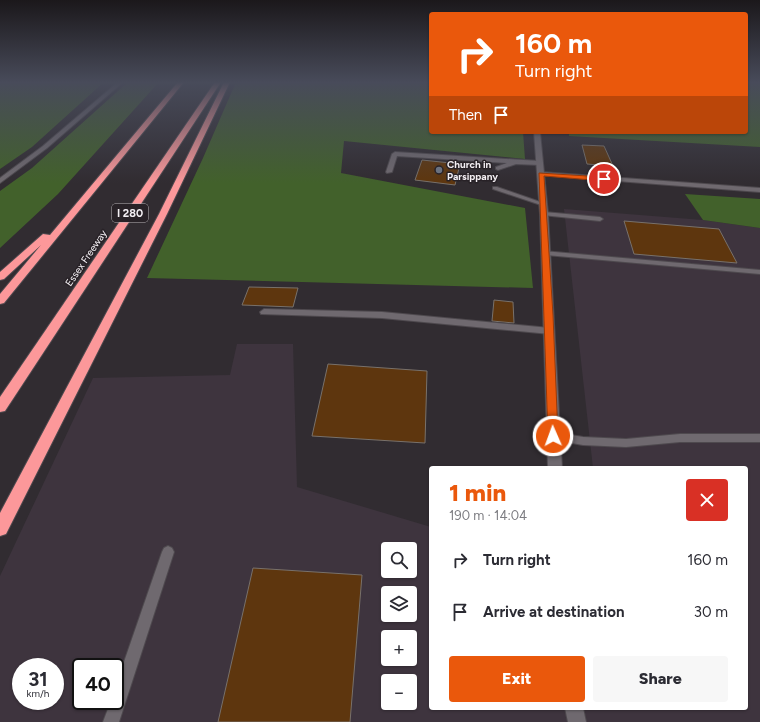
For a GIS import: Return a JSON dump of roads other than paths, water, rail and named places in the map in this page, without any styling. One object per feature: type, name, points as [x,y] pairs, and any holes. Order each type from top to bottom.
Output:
[{"type":"highway","points":[[0,301],[153,116]]},
{"type":"highway","name":"Essex Freeway","points":[[0,407],[195,116]]},
{"type":"highway","points":[[0,529],[163,214],[211,116]]},
{"type":"highway","points":[[0,277],[76,210]]},
{"type":"street","points":[[0,181],[45,147],[82,116]]},
{"type":"street","points":[[537,134],[544,204],[554,466]]},
{"type":"street","points":[[574,710],[577,722]]},
{"type":"lane","points":[[389,172],[395,154],[540,163]]},
{"type":"lane","points":[[498,168],[515,162]]},
{"type":"lane","points":[[541,174],[760,190]]},
{"type":"lane","points":[[495,188],[544,204]]},
{"type":"lane","points":[[544,214],[600,219]]},
{"type":"lane","points":[[546,253],[760,272]]},
{"type":"lane","points":[[264,312],[382,315],[550,331]]},
{"type":"lane","points":[[553,436],[583,441],[626,443],[680,438],[760,438]]},
{"type":"lane","points":[[111,722],[168,552]]},
{"type":"place","name":"Church in Parsippany","points":[[439,170]]}]
